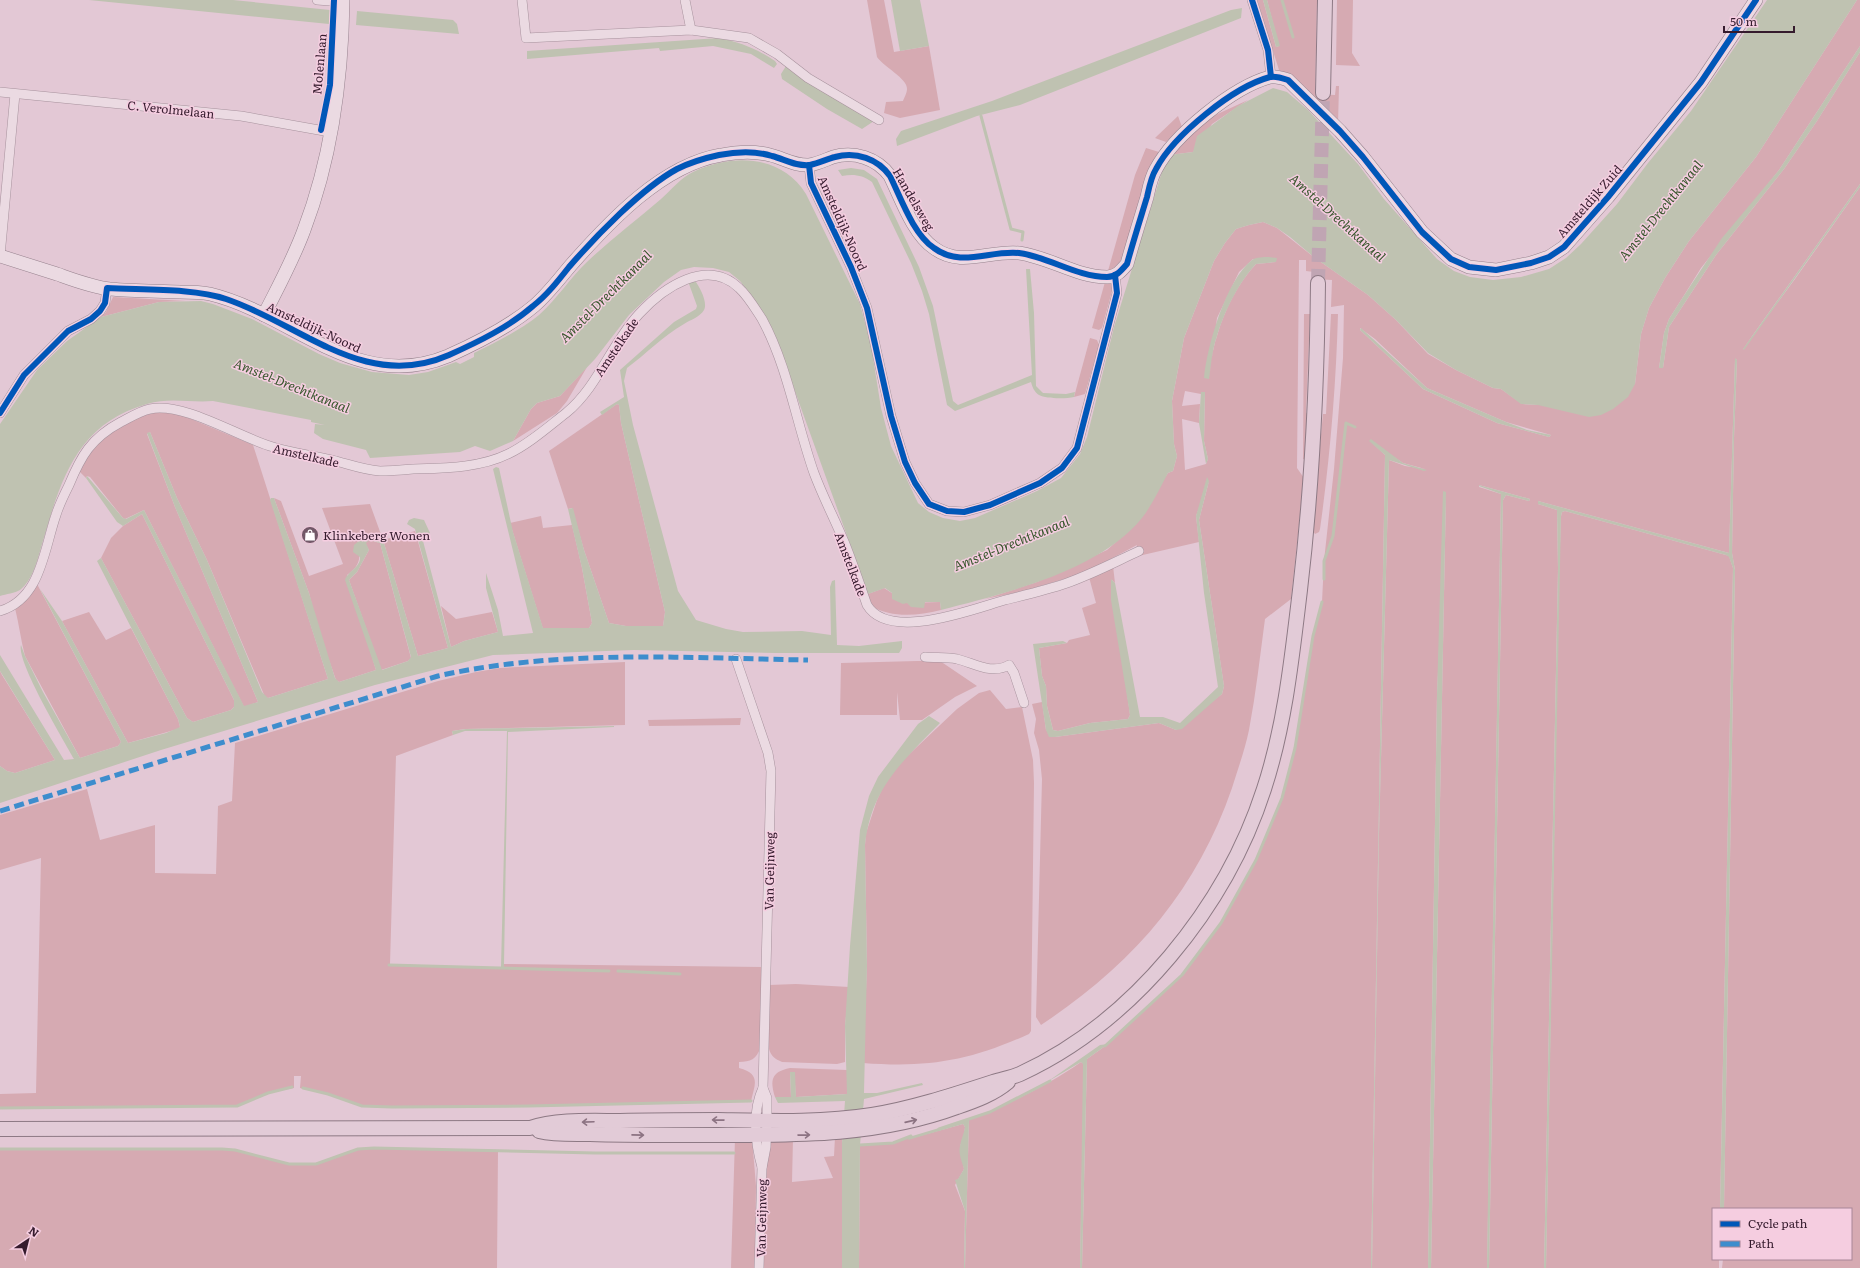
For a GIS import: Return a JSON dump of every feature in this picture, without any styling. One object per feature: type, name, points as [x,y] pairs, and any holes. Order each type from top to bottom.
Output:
[{"type":"main road","points":[[1323,93],[1325,0]]},
{"type":"main road","points":[[0,1129],[530,1128],[540,1132],[571,1134],[841,1126],[872,1122],[1015,1076],[1070,1045],[1096,1026],[1138,990],[1165,962],[1206,909],[1228,871],[1252,822],[1274,756],[1282,720],[1301,580],[1316,413],[1318,283]]},
{"type":"street","points":[[317,0],[343,1]]},
{"type":"street","points":[[522,0],[526,38],[691,30],[749,38],[777,54],[808,78],[879,120]]},
{"type":"street","points":[[685,0],[691,30]]},
{"type":"street","points":[[1115,275],[1127,264],[1155,170],[1166,152],[1194,124],[1216,107],[1242,90],[1271,77],[1268,50],[1252,0]]},
{"type":"street","name":"Amsteldijk Zuid","points":[[1271,77],[1280,77],[1288,80],[1320,111],[1363,157],[1422,232],[1451,259],[1469,267],[1496,270],[1531,263],[1549,256],[1564,247],[1608,197],[1701,82],[1756,0]]},
{"type":"street","name":"Molenlaan","points":[[264,315],[287,269],[304,230],[317,192],[337,101],[343,1]]},
{"type":"street","name":"C. Verolmelaan","points":[[0,92],[241,116],[330,132]]},
{"type":"street","points":[[0,256],[15,94]]},
{"type":"street","name":"Amsteldijk-Noord","points":[[0,256],[83,283],[107,288],[205,293],[225,298],[264,315],[326,347],[363,362],[388,367],[408,367],[430,362],[449,355],[488,336],[512,322],[534,306],[552,289],[590,245],[625,211],[650,188],[677,169],[720,155],[744,152],[769,155],[793,163],[809,165],[811,183],[851,267],[867,308],[891,416],[915,484],[929,504],[947,511],[964,512],[990,505],[1040,483],[1062,468],[1077,448],[1117,293],[1115,275]]},
{"type":"street","name":"Handelsweg","points":[[809,165],[846,154],[877,163],[885,169],[890,176],[920,234],[933,248],[945,255],[958,259],[971,259],[1019,253],[1095,276],[1108,277],[1115,275]]},
{"type":"street","name":"Amstelkade","points":[[0,611],[12,606],[21,599],[31,588],[38,575],[56,514],[76,465],[87,448],[102,434],[130,418],[150,409],[184,411],[272,447],[380,471],[446,468],[493,460],[509,454],[569,411],[581,398],[637,316],[655,298],[686,279],[708,274],[726,279],[739,287],[761,318],[775,348],[796,409],[814,471],[845,544],[867,605],[876,615],[889,620],[903,622],[920,622],[943,618],[1065,584],[1139,551]]},
{"type":"street","points":[[0,413],[24,375],[68,331],[91,319],[100,311],[105,303],[107,288]]},
{"type":"street","points":[[925,657],[956,659],[989,669],[1003,668],[1009,665],[1014,673],[1024,703]]},
{"type":"street","name":"Van Geijnweg","points":[[736,659],[768,753],[771,771],[763,1088],[767,1098],[758,1151],[762,1168],[759,1268]]},
{"type":"shaded area","points":[[867,0],[884,0],[894,52],[929,46],[940,110],[900,118],[884,113],[886,102],[903,101],[907,89],[904,81],[877,57]]},
{"type":"shaded area","points":[[1257,0],[1263,0],[1276,47],[1279,46],[1267,0],[1317,0],[1315,94],[1335,95],[1336,86],[1339,86],[1338,124],[1288,76],[1279,70]]},
{"type":"shaded area","points":[[1337,0],[1353,0],[1352,53],[1360,66],[1336,65]]},
{"type":"shaded area","points":[[1857,0],[1860,0],[1860,46],[1779,170],[1701,268],[1669,319],[1664,333],[1659,368],[1663,368],[1669,327],[1716,255],[1784,169],[1817,121],[1860,52],[1860,184],[1743,349],[1860,187],[1860,1268],[1722,1268],[1723,1260],[1852,1260],[1852,1208],[1724,1208],[1735,570],[1732,553],[1737,360],[1735,359],[1729,553],[1538,501],[1538,504],[1557,510],[1558,569],[1544,1268],[1489,1268],[1503,500],[1506,495],[1529,501],[1530,499],[1479,485],[1479,487],[1501,494],[1487,1268],[1431,1268],[1446,492],[1437,694],[1428,1268],[1372,1268],[1379,834],[1389,460],[1405,466],[1425,469],[1403,463],[1370,441],[1385,455],[1371,1268],[1082,1268],[1087,1059],[1108,1044],[1182,975],[1221,923],[1256,860],[1282,798],[1295,748],[1313,636],[1322,602],[1324,561],[1334,469],[1343,358],[1344,305],[1331,307],[1332,280],[1314,279],[1314,272],[1306,271],[1306,260],[1299,260],[1297,468],[1304,478],[1291,599],[1265,619],[1249,730],[1232,788],[1217,826],[1200,860],[1180,893],[1157,923],[1132,951],[1104,977],[1074,1002],[1041,1025],[1036,1017],[1042,779],[1039,750],[1034,733],[1036,719],[1032,704],[1042,702],[1046,730],[1055,737],[1159,723],[1176,730],[1222,694],[1224,686],[1199,520],[1209,481],[1196,516],[1199,542],[1134,557],[1137,545],[1084,573],[1024,591],[985,599],[1037,582],[1107,550],[1126,533],[1168,473],[1173,471],[1177,456],[1174,444],[1172,401],[1184,338],[1214,261],[1236,229],[1263,222],[1277,228],[1315,258],[1368,295],[1396,320],[1428,354],[1493,388],[1501,389],[1522,404],[1538,405],[1635,384],[1641,334],[1649,308],[1665,278],[1689,241],[1756,157]],"holes":[[[1253,259],[1276,262],[1256,264],[1243,280],[1232,298],[1220,327],[1215,341],[1211,362],[1217,318],[1239,272]],[[1360,328],[1375,339],[1427,388],[1506,422],[1551,435],[1549,437],[1497,423],[1423,389],[1360,330]],[[1185,391],[1201,394],[1202,392],[1205,393],[1204,441],[1208,459],[1206,464],[1185,470],[1182,419],[1199,423],[1200,404],[1182,406]]]},
{"type":"shaded area","points":[[1248,100],[1212,124],[1193,152],[1169,155],[1211,117]]},
{"type":"shaded area","points":[[1178,116],[1182,127],[1166,142],[1155,138]]},
{"type":"shaded area","points":[[1146,148],[1159,152],[1154,159],[1147,176],[1120,267],[1108,271],[1135,175]]},
{"type":"shaded area","points":[[1105,282],[1111,282],[1112,291],[1102,328],[1099,330],[1092,328]]},
{"type":"shaded area","points":[[113,297],[186,301],[159,302],[101,317],[106,312]]},
{"type":"shaded area","points":[[1304,314],[1310,314],[1306,413],[1309,414],[1307,460],[1303,459]]},
{"type":"shaded area","points":[[1331,314],[1338,314],[1336,368],[1327,476],[1320,529],[1319,532],[1315,534],[1312,529],[1323,414],[1326,414]]},
{"type":"shaded area","points":[[1090,338],[1097,340],[1099,345],[1085,394],[1074,397]]},
{"type":"shaded area","points":[[587,367],[567,401],[557,413],[513,441],[531,409],[537,403],[560,396]]},
{"type":"shaded area","points":[[617,404],[619,405],[621,423],[665,612],[663,626],[626,626],[609,623],[584,550],[572,508],[568,509],[549,451]]},
{"type":"shaded area","points":[[162,411],[184,416],[253,445],[328,679],[268,698],[265,697],[207,560],[177,498],[150,432],[147,434],[175,507],[258,702],[244,707],[144,510],[125,519],[123,518],[90,477],[87,476],[86,478],[77,469],[93,448],[113,431],[136,418]]},
{"type":"shaded area","points":[[274,498],[281,501],[309,576],[343,564],[322,508],[370,504],[383,540],[364,537],[359,543],[359,561],[355,568],[347,575],[376,670],[339,682],[336,680],[318,629],[309,593]]},
{"type":"shaded area","points":[[1565,511],[1729,556],[1733,568],[1720,1208],[1712,1208],[1712,1260],[1719,1260],[1719,1268],[1546,1268],[1559,575],[1562,512]]},
{"type":"shaded area","points":[[142,514],[234,700],[234,707],[231,710],[193,722],[187,718],[101,558],[111,538],[123,526]]},
{"type":"shaded area","points":[[541,516],[543,528],[572,525],[592,623],[589,628],[543,629],[510,523]]},
{"type":"shaded area","points":[[415,531],[448,648],[418,656],[383,540]]},
{"type":"shaded area","points":[[369,540],[380,543],[411,658],[408,661],[381,670],[349,580],[357,572],[369,550],[365,543]]},
{"type":"shaded area","points":[[1113,566],[1115,583],[1112,580],[1130,715],[1128,719],[1090,723],[1058,731],[1053,730],[1047,706],[1046,686],[1042,676],[1039,648],[1067,643],[1069,640],[1090,635],[1082,608],[1096,603],[1089,577]]},
{"type":"shaded area","points":[[37,584],[121,742],[118,746],[80,758],[25,656],[15,608]]},
{"type":"shaded area","points":[[884,588],[907,603],[940,602],[941,610],[923,614],[905,615],[887,613],[870,606],[868,594]]},
{"type":"shaded area","points":[[441,606],[456,619],[492,612],[498,632],[464,641],[451,647]]},
{"type":"shaded area","points":[[89,612],[106,640],[131,628],[178,719],[180,727],[178,729],[128,743],[62,621]]},
{"type":"shaded area","points":[[940,661],[977,686],[955,697],[922,720],[900,720],[897,692],[897,715],[840,715],[841,663]]},
{"type":"shaded area","points":[[625,662],[625,725],[465,729],[452,731],[453,735],[396,756],[390,964],[502,968],[504,964],[763,967],[759,1052],[752,1059],[739,1062],[739,1068],[751,1073],[755,1080],[751,1101],[529,1106],[362,1106],[328,1094],[300,1088],[301,1076],[294,1076],[294,1088],[268,1093],[237,1106],[0,1108],[0,1094],[36,1093],[41,858],[0,870],[0,815],[87,789],[100,840],[155,825],[155,873],[216,874],[218,806],[232,801],[235,743],[438,681],[476,672],[500,668]]},
{"type":"shaded area","points":[[0,671],[55,760],[15,773],[7,771],[0,766]]},
{"type":"shaded area","points":[[990,690],[1006,709],[1022,707],[1033,760],[1031,1031],[1029,1034],[987,1051],[948,1060],[908,1064],[863,1063],[867,966],[865,845],[866,833],[877,800],[885,783],[900,763],[957,709],[979,693]]},
{"type":"shaded area","points":[[741,718],[740,725],[649,726],[648,720]]},
{"type":"shaded area","points":[[796,984],[849,987],[845,1026],[845,1062],[837,1064],[782,1062],[771,1054],[767,1036],[769,985]]},
{"type":"shaded area","points":[[1081,1062],[1084,1064],[1080,1268],[965,1268],[969,1119],[1027,1094]]},
{"type":"shaded area","points":[[790,1068],[847,1070],[847,1094],[796,1097],[794,1072],[790,1073],[791,1097],[775,1097],[773,1081],[776,1074]]},
{"type":"shaded area","points":[[963,1124],[965,1127],[964,1137],[960,1146],[964,1169],[955,1185],[965,1211],[964,1268],[859,1268],[860,1145],[893,1143],[909,1137],[909,1139]]},
{"type":"shaded area","points":[[842,1136],[842,1268],[762,1268],[765,1175],[771,1139],[793,1138],[792,1182],[833,1178],[824,1157],[834,1156],[835,1137]]},
{"type":"shaded area","points":[[735,1138],[752,1138],[756,1186],[755,1268],[731,1268]]},
{"type":"shaded area","points":[[0,1149],[222,1149],[235,1150],[289,1164],[316,1164],[358,1149],[498,1150],[497,1268],[0,1268]]},
{"type":"water","points":[[89,0],[233,0],[330,10],[329,24]]},
{"type":"water","points":[[891,0],[920,0],[929,46],[900,51]]},
{"type":"water","points":[[1263,0],[1267,0],[1280,46],[1276,47]]},
{"type":"water","name":"Amstel-Drechtkanaal","points":[[1767,0],[1857,0],[1756,157],[1689,241],[1665,278],[1649,308],[1641,334],[1635,384],[1628,397],[1613,409],[1601,415],[1589,417],[1538,405],[1521,404],[1501,389],[1493,388],[1456,370],[1428,353],[1396,320],[1368,295],[1315,258],[1290,237],[1277,228],[1263,222],[1249,225],[1236,229],[1214,261],[1184,338],[1172,401],[1174,444],[1177,456],[1173,471],[1168,473],[1153,502],[1142,518],[1123,537],[1101,553],[1049,578],[1021,588],[941,610],[940,602],[925,602],[924,608],[911,607],[907,603],[903,604],[892,599],[892,593],[885,588],[868,594],[779,347],[750,294],[740,281],[729,272],[713,268],[694,267],[681,270],[664,282],[629,315],[595,359],[560,396],[537,403],[531,409],[513,441],[490,451],[475,446],[460,452],[370,458],[366,450],[323,439],[314,433],[315,424],[325,425],[311,422],[311,420],[213,401],[155,402],[123,413],[104,425],[88,440],[65,476],[57,496],[37,561],[29,580],[20,590],[0,596],[0,424],[37,370],[67,341],[101,317],[159,302],[201,301],[252,319],[319,354],[340,363],[372,372],[409,375],[428,372],[456,362],[460,364],[474,357],[474,353],[515,331],[539,315],[588,261],[689,174],[708,166],[740,160],[756,161],[784,171],[796,181],[806,194],[860,304],[871,345],[881,408],[891,446],[918,503],[929,512],[943,518],[960,521],[975,518],[1037,491],[1061,478],[1080,454],[1087,437],[1114,327],[1164,165],[1169,155],[1193,152],[1197,136],[1238,106],[1273,88],[1287,92],[1308,110],[1358,164],[1384,199],[1437,259],[1454,271],[1470,277],[1493,280],[1521,277],[1549,269],[1566,258],[1581,244],[1617,204],[1648,163],[1691,111]]},
{"type":"water","points":[[1242,8],[1241,18],[1020,105],[977,116],[897,146],[896,139],[901,131],[992,101],[1231,10]]},
{"type":"water","points":[[357,11],[453,20],[457,24],[459,34],[356,25]]},
{"type":"water","points":[[719,38],[741,44],[762,53],[775,61],[777,64],[774,68],[751,54],[713,46],[660,51],[659,48],[527,59],[527,51]]},
{"type":"water","points":[[1860,46],[1860,52],[1817,121],[1784,169],[1716,255],[1669,327],[1663,368],[1659,368],[1664,333],[1669,319],[1722,238],[1779,170]]},
{"type":"water","points":[[786,66],[874,121],[862,129],[827,109],[782,79],[781,74]]},
{"type":"water","points":[[851,168],[864,170],[877,179],[919,267],[933,306],[953,401],[958,405],[1032,375],[1026,269],[1030,269],[1034,313],[1036,386],[1043,393],[1066,394],[1075,392],[1074,397],[1056,398],[1039,395],[1031,382],[955,411],[947,405],[929,314],[911,263],[872,182],[858,176],[842,176],[838,170]]},
{"type":"water","points":[[1860,184],[1860,187],[1744,350],[1743,349]]},
{"type":"water","points":[[1269,257],[1277,258],[1276,262],[1256,264],[1244,279],[1233,298],[1215,341],[1209,379],[1204,378],[1209,349],[1219,314],[1234,282],[1252,260]]},
{"type":"water","points":[[690,281],[695,281],[699,287],[705,303],[704,310],[669,334],[627,368],[624,381],[633,425],[678,591],[696,620],[726,629],[743,632],[802,631],[831,635],[830,587],[832,581],[835,580],[837,645],[859,646],[902,641],[902,648],[899,653],[776,653],[634,650],[493,655],[375,685],[161,750],[0,803],[0,766],[7,771],[15,773],[55,760],[0,671],[0,655],[64,760],[74,759],[33,683],[21,654],[21,645],[43,692],[80,758],[118,746],[121,742],[40,589],[62,621],[128,743],[166,733],[180,727],[178,719],[97,561],[101,558],[187,718],[193,722],[231,710],[234,707],[234,700],[142,514],[123,526],[117,522],[86,478],[87,476],[123,518],[126,519],[144,510],[244,706],[258,702],[175,507],[147,433],[150,432],[177,498],[207,560],[262,692],[268,698],[328,679],[270,500],[271,498],[274,498],[309,593],[335,678],[339,682],[376,670],[345,580],[360,560],[360,557],[353,552],[354,545],[364,537],[383,540],[418,656],[448,648],[415,529],[407,524],[409,520],[414,518],[424,520],[430,533],[424,537],[423,541],[451,647],[464,641],[498,632],[486,588],[486,573],[498,610],[503,636],[533,633],[493,469],[496,467],[499,468],[513,532],[543,628],[589,628],[592,623],[582,568],[568,509],[573,508],[584,550],[609,623],[626,626],[663,626],[665,612],[621,423],[619,405],[617,404],[602,415],[600,412],[624,397],[620,370],[674,322],[696,309],[697,306],[689,284]],"holes":[[[369,540],[380,543],[411,657],[408,661],[382,670],[349,580],[357,572],[369,550],[366,543]]]},
{"type":"water","points":[[1361,328],[1427,388],[1527,430],[1551,435],[1549,437],[1497,423],[1423,389],[1360,330]]},
{"type":"water","points":[[1735,358],[1737,360],[1732,553],[1735,570],[1724,1208],[1720,1208],[1733,568],[1729,557],[1726,555],[1565,511],[1562,512],[1561,516],[1546,1268],[1544,1268],[1558,569],[1557,510],[1538,504],[1538,501],[1729,553]]},
{"type":"water","points":[[1201,392],[1205,392],[1204,441],[1208,459],[1206,464],[1199,423]]},
{"type":"water","points":[[1371,439],[1403,463],[1427,470],[1424,471],[1389,460],[1379,834],[1372,1268],[1385,455],[1369,441]]},
{"type":"water","points":[[1207,477],[1209,481],[1199,520],[1224,686],[1222,694],[1182,729],[1176,730],[1159,723],[1049,737],[1046,730],[1033,644],[1063,641],[1067,643],[1039,648],[1042,676],[1046,686],[1047,706],[1053,730],[1058,731],[1090,723],[1128,719],[1130,715],[1111,600],[1111,579],[1115,583],[1140,717],[1163,717],[1180,723],[1218,687],[1204,593],[1196,516]]},
{"type":"water","points":[[1479,485],[1530,499],[1529,501],[1506,495],[1503,500],[1489,1268],[1487,1268],[1488,1194],[1501,494]]},
{"type":"water","points":[[1443,491],[1446,492],[1431,1268],[1428,1268],[1437,694]]},
{"type":"water","points":[[929,716],[940,723],[902,763],[882,791],[874,807],[868,825],[865,845],[867,966],[864,1093],[877,1093],[922,1083],[923,1085],[864,1099],[860,1145],[859,1268],[842,1268],[842,1143],[845,1101],[778,1103],[775,1097],[791,1097],[790,1072],[795,1072],[796,1097],[847,1094],[845,1026],[860,830],[869,796],[878,777],[918,724]]},
{"type":"water","points":[[614,726],[508,732],[504,968],[501,967],[507,731],[465,731],[453,735],[452,731],[466,729]]},
{"type":"water","points":[[1108,1044],[1087,1059],[1082,1268],[1080,1268],[1083,1064],[1081,1062],[1047,1082],[1100,1045]]},
{"type":"water","points":[[969,1119],[964,1268],[965,1211],[955,1180],[958,1179],[964,1169],[960,1158],[960,1149],[965,1127],[963,1124],[908,1140],[909,1137]]},
{"type":"waterway","points":[[1282,0],[1293,37]]},
{"type":"waterway","points":[[981,116],[1011,229],[1023,232],[1022,240]]},
{"type":"waterway","points":[[1324,579],[1324,561],[1333,536],[1346,423],[1355,427]]},
{"type":"waterway","points":[[1105,1046],[1182,975],[1221,923],[1256,860],[1282,798],[1295,748],[1313,636],[1322,602]]},
{"type":"waterway","points":[[389,965],[609,971]]},
{"type":"waterway","points":[[618,971],[680,974]]},
{"type":"waterway","points":[[939,1129],[990,1112],[1050,1081]]},
{"type":"waterway","points":[[0,1108],[237,1106],[268,1093],[292,1087]]},
{"type":"waterway","points":[[303,1088],[328,1094],[362,1106],[392,1107],[529,1106],[751,1101]]},
{"type":"waterway","points":[[860,1145],[893,1143],[911,1136]]},
{"type":"waterway","points":[[0,1149],[222,1149],[235,1150],[289,1164],[316,1164],[358,1149],[374,1148],[595,1153],[734,1153]]},
{"type":"tunnel","points":[[1318,283],[1323,93]]},
{"type":"marked path","points":[[0,811],[438,676],[483,667],[529,662],[622,657],[808,660]]},
{"type":"cycle path","points":[[321,130],[330,85],[334,0]]},
{"type":"cycle path","points":[[1252,0],[1268,50],[1271,77]]},
{"type":"cycle path","points":[[0,413],[24,375],[68,331],[91,319],[100,311],[105,303],[107,288],[184,291],[213,295],[254,310],[334,350],[361,360],[389,365],[418,364],[449,355],[504,327],[524,314],[548,293],[569,267],[605,228],[634,200],[663,177],[692,163],[725,154],[746,152],[759,153],[795,164],[805,165],[810,165],[843,155],[866,158],[879,165],[890,176],[908,215],[920,234],[934,248],[944,254],[965,258],[1019,253],[1041,258],[1085,274],[1110,277],[1118,273],[1127,264],[1151,179],[1156,169],[1176,142],[1206,114],[1222,102],[1255,82],[1270,77],[1279,77],[1288,80],[1340,131],[1363,157],[1422,232],[1451,259],[1469,267],[1496,270],[1531,263],[1549,257],[1564,247],[1608,197],[1701,82],[1756,0]]},
{"type":"cycle path","points":[[809,165],[811,183],[851,267],[867,308],[891,416],[905,462],[915,483],[929,504],[947,511],[964,512],[990,505],[1040,483],[1062,468],[1077,448],[1117,293],[1115,275]]},
{"type":"place","name":"Klinkeberg Wonen","points":[[310,535]]}]
